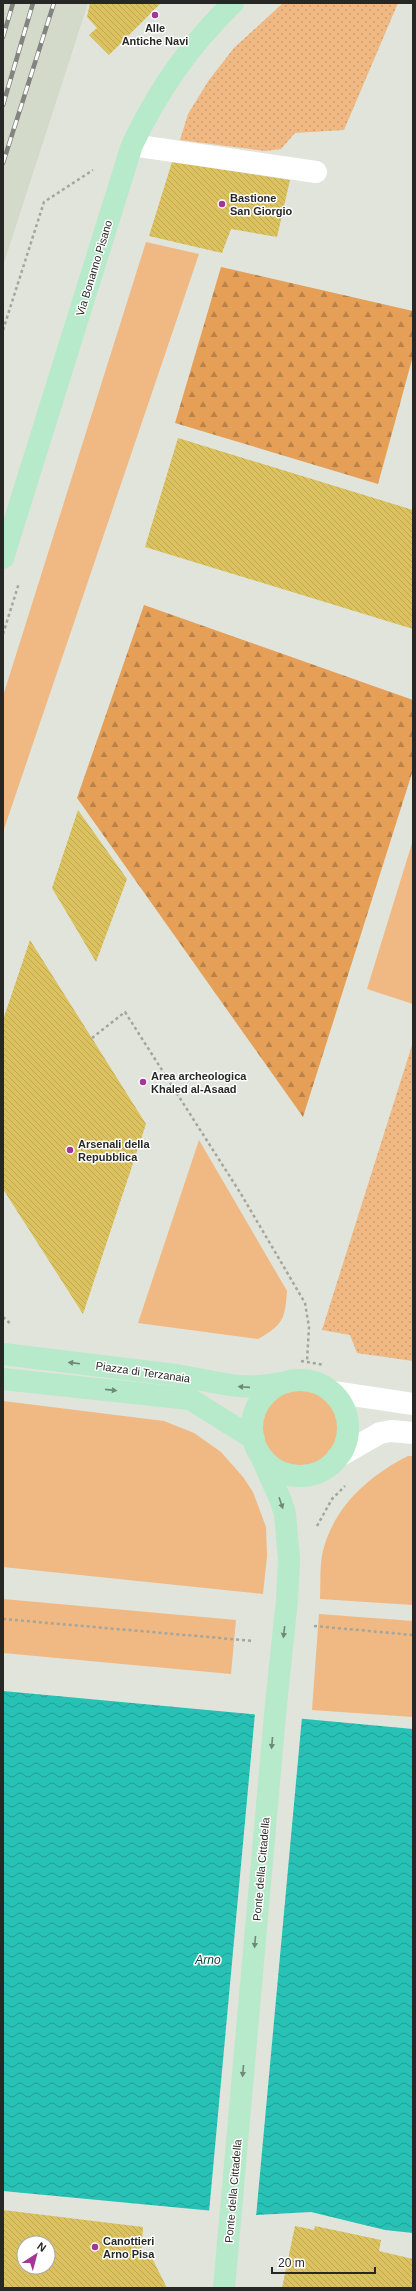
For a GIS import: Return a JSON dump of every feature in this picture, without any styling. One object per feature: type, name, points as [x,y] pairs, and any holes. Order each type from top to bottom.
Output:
[{"type":"main road","name":"Via Bonanno Pisano","points":[[3,558],[132,145],[162,87],[198,40],[233,3]]},
{"type":"main road","name":"Piazza di Terzanaia","points":[[3,1354],[178,1376],[242,1388],[264,1387],[282,1383]]},
{"type":"main road","points":[[304,1379],[322,1385],[333,1392],[344,1408],[348,1424],[346,1443],[333,1464],[318,1473],[301,1476],[280,1471],[272,1467],[257,1447],[252,1424],[258,1403],[269,1391],[282,1383],[304,1379]]},
{"type":"main road","name":"Piazza di Terzanaia","points":[[3,1380],[190,1399],[257,1447]]},
{"type":"main road","name":"Ponte della Cittadella","points":[[224,2288],[276,1704],[287,1600],[289,1543],[281,1501],[257,1447]]},
{"type":"street","points":[[132,145],[316,172]]},
{"type":"street","points":[[333,1392],[413,1404]]},
{"type":"street","points":[[338,1457],[380,1433],[391,1431],[413,1433]]},
{"type":"path","points":[[3,330],[44,202],[94,169]]},
{"type":"path","points":[[92,1038],[125,1012],[240,1194],[305,1303],[309,1327],[307,1361]]},
{"type":"path","points":[[3,1619],[251,1640]]},
{"type":"path","points":[[323,1626],[413,1635]]},
{"type":"shaded area","points":[[3,3],[88,3],[3,266]]},
{"type":"shaded area","points":[[283,3],[398,3],[344,130],[295,133],[281,149],[265,151],[180,140],[188,114],[209,80],[234,48]]},
{"type":"shaded area","points":[[146,242],[199,254],[3,832],[3,696]]},
{"type":"shaded area","points":[[413,840],[413,1004],[367,989]]},
{"type":"shaded area","points":[[413,1042],[413,1361],[357,1353],[350,1335],[322,1330]]},
{"type":"shaded area","points":[[199,1140],[287,1291],[284,1315],[278,1325],[273,1330],[258,1339],[138,1323]]},
{"type":"shaded area","points":[[300,1389],[315,1392],[327,1401],[336,1413],[339,1428],[336,1443],[327,1455],[315,1464],[300,1467],[285,1464],[273,1455],[264,1443],[261,1428],[264,1413],[273,1401],[285,1392]]},
{"type":"shaded area","points":[[3,1401],[164,1421],[194,1433],[221,1452],[243,1477],[253,1492],[266,1527],[267,1556],[263,1594],[3,1567]]},
{"type":"shaded area","points":[[408,1456],[413,1456],[413,1605],[320,1599],[322,1553],[329,1532],[337,1518],[356,1493],[368,1482],[381,1472]]},
{"type":"shaded area","points":[[3,1599],[236,1620],[231,1674],[3,1653]]},
{"type":"shaded area","points":[[319,1614],[413,1621],[413,1717],[312,1710]]},
{"type":"green space","points":[[221,267],[413,311],[413,356],[378,484],[175,423]]},
{"type":"green space","points":[[144,605],[413,700],[413,770],[303,1117],[77,798]]},
{"type":"water","name":"Arno","points":[[3,1691],[413,1729],[413,2233],[385,2230],[311,2212],[256,2215],[3,2191]]},
{"type":"pier","points":[[255,1713],[302,1717],[256,2217],[209,2212]]},
{"type":"building","points":[[90,3],[161,3],[109,55],[89,35],[97,28],[87,17]]},
{"type":"building","name":"Bastione San Giorgio","points":[[172,162],[290,180],[277,237],[231,229],[222,253],[149,236]]},
{"type":"building","points":[[178,438],[413,510],[413,629],[145,547]]},
{"type":"building","points":[[78,810],[127,879],[96,962],[52,888]]},
{"type":"building","name":"Arsenali della Repubblica","points":[[30,940],[146,1124],[83,1314],[3,1189],[3,1020]]},
{"type":"building","name":"Canottieri Arno Pisa","points":[[3,2210],[143,2227],[141,2255],[149,2252],[167,2288],[3,2288]]},
{"type":"building","points":[[295,2226],[314,2230],[315,2226],[381,2240],[379,2251],[413,2259],[413,2288],[282,2288]]},
{"type":"railway","points":[[3,37],[13,3]]},
{"type":"railway","points":[[3,105],[33,3]]},
{"type":"railway","points":[[3,163],[54,3]]},
{"type":"place","name":"Alle Antiche Navi","points":[[155,15]]},
{"type":"place","name":"Bastione San Giorgio","points":[[222,204]]},
{"type":"place","name":"Area archeologica Khaled al-Asaad","points":[[143,1082]]},
{"type":"place","name":"Arsenali della Repubblica","points":[[70,1150]]},
{"type":"place","name":"Canottieri Arno Pisa","points":[[95,2247]]}]
